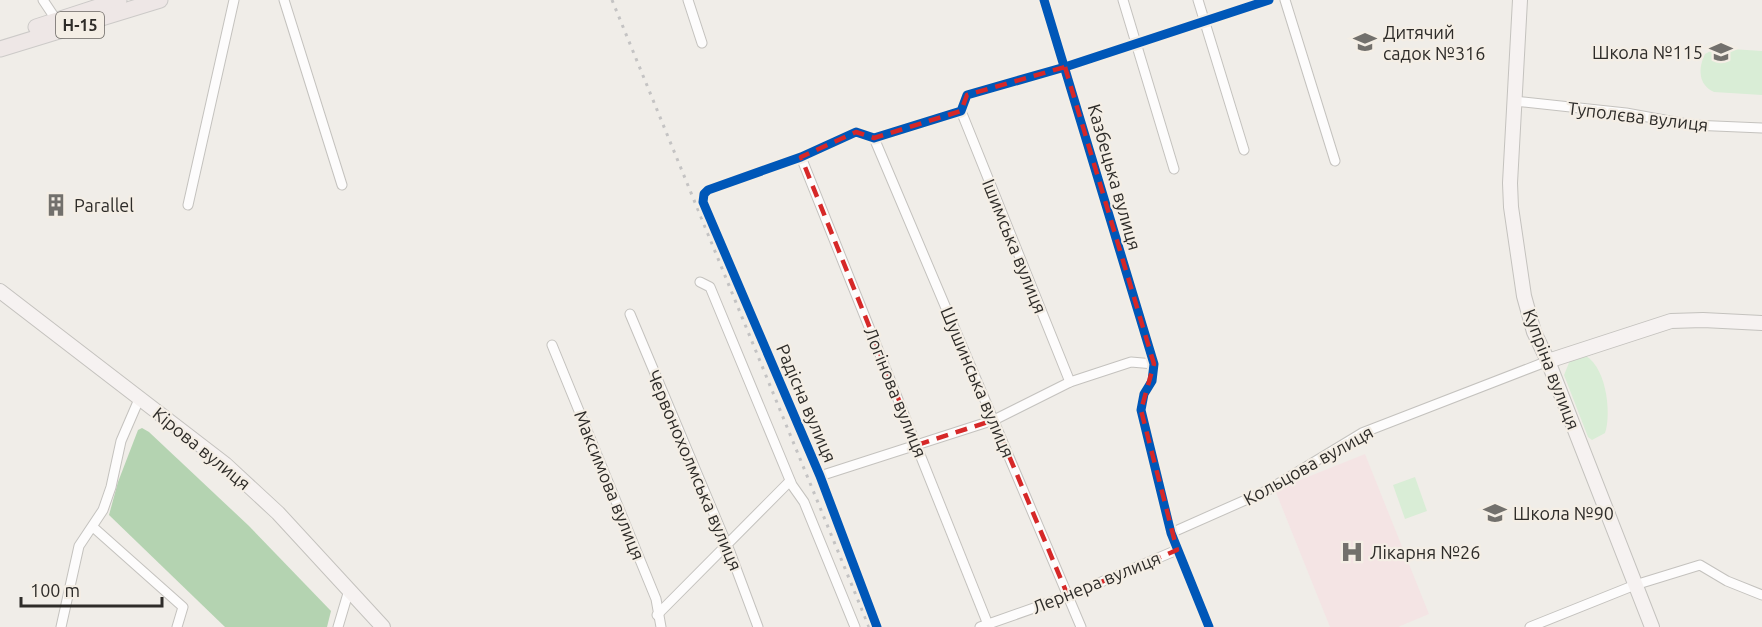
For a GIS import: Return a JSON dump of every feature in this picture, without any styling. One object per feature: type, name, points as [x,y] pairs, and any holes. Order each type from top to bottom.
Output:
[{"type":"main road","name":"Н-15","points":[[0,39],[118,0]]},
{"type":"main road","name":"Н-15","points":[[0,49],[160,0]]},
{"type":"main road","name":"Купріна вулиця","points":[[1520,0],[1510,183],[1515,243],[1524,296],[1532,323],[1652,627]]},
{"type":"main road","name":"Кірова вулиця","points":[[0,291],[225,464],[278,513],[383,627]]},
{"type":"main road","points":[[1548,361],[1671,321],[1762,323]]},
{"type":"street","points":[[43,0],[57,21]]},
{"type":"street","points":[[188,205],[234,0]]},
{"type":"street","points":[[284,0],[342,185]]},
{"type":"street","points":[[688,0],[702,43]]},
{"type":"street","name":"Казбецька вулиця","points":[[1044,0],[1154,364]]},
{"type":"street","points":[[1123,0],[1174,169]]},
{"type":"street","points":[[1198,0],[1245,150]]},
{"type":"street","points":[[801,157],[856,132],[874,138],[961,111],[967,95],[1065,67],[1269,0]]},
{"type":"street","points":[[1286,0],[1335,161]]},
{"type":"street","name":"Туполєва вулиця","points":[[1514,101],[1626,113],[1692,125],[1762,128]]},
{"type":"street","name":"Ішимська вулиця","points":[[961,111],[1070,382]]},
{"type":"street","name":"Шушинська вулиця","points":[[874,138],[1081,627]]},
{"type":"street","name":"Радісна вулиця","points":[[801,157],[708,190],[704,194],[703,202],[820,476],[877,627]]},
{"type":"street","name":"Логінова вулиця","points":[[801,157],[917,445],[986,626]]},
{"type":"street","points":[[700,282],[710,287],[790,481],[804,502],[855,627]]},
{"type":"street","name":"Червонохолмська вулиця","points":[[630,314],[727,546],[758,627]]},
{"type":"street","name":"Максимова вулиця","points":[[552,345],[656,599],[657,615],[661,627]]},
{"type":"street","name":"Кольцова вулиця","points":[[1171,533],[1268,490],[1362,433],[1548,361]]},
{"type":"street","points":[[820,476],[994,420],[1070,382],[1131,362],[1154,364],[1152,381],[1144,394],[1141,410],[1171,533],[1209,627]]},
{"type":"street","points":[[61,627],[79,546],[104,510],[121,441],[140,397]]},
{"type":"street","points":[[657,615],[790,481]]},
{"type":"street","points":[[93,527],[183,607],[177,627]]},
{"type":"street","name":"Лернера вулиця","points":[[986,626],[1068,596],[1178,549]]},
{"type":"street","points":[[1530,627],[1635,585],[1700,565],[1727,581],[1762,595]]},
{"type":"street","points":[[338,627],[349,590]]},
{"type":"highlighted area","points":[[1065,67],[1154,364],[1141,410],[1177,550],[1068,596],[994,420],[917,445],[801,157],[856,132],[874,138],[961,111],[967,95]]},
{"type":"shaded area","name":"Лікарня №26","points":[[1365,454],[1429,614],[1398,627],[1330,627],[1275,490]]},
{"type":"green space","points":[[1716,48],[1762,51],[1762,95],[1714,92],[1705,85],[1701,76],[1703,59],[1705,54]]},
{"type":"green space","points":[[1581,354],[1596,366],[1607,401],[1605,433],[1592,440],[1588,437],[1564,375],[1571,358]]},
{"type":"green space","points":[[142,428],[249,526],[331,611],[327,627],[225,627],[109,515],[118,482],[138,430]]},
{"type":"green space","points":[[1415,477],[1427,511],[1405,519],[1393,485]]},
{"type":"railway","points":[[612,0],[869,627]]},
{"type":"cycle path","points":[[1044,0],[1154,364],[1152,381],[1144,394],[1141,410],[1171,533],[1209,627]]},
{"type":"cycle path","points":[[877,627],[820,476],[703,202],[704,194],[708,190],[801,157],[856,132],[874,138],[961,111],[967,95],[1065,67],[1269,0]]},
{"type":"place","name":"Дитячий садок №316","points":[[1365,42]]},
{"type":"place","name":"Школа №115","points":[[1721,52]]},
{"type":"place","name":"Parallel","points":[[56,205]]},
{"type":"place","name":"Школа №90","points":[[1495,513]]},
{"type":"place","name":"Лікарня №26","points":[[1352,552]]}]
